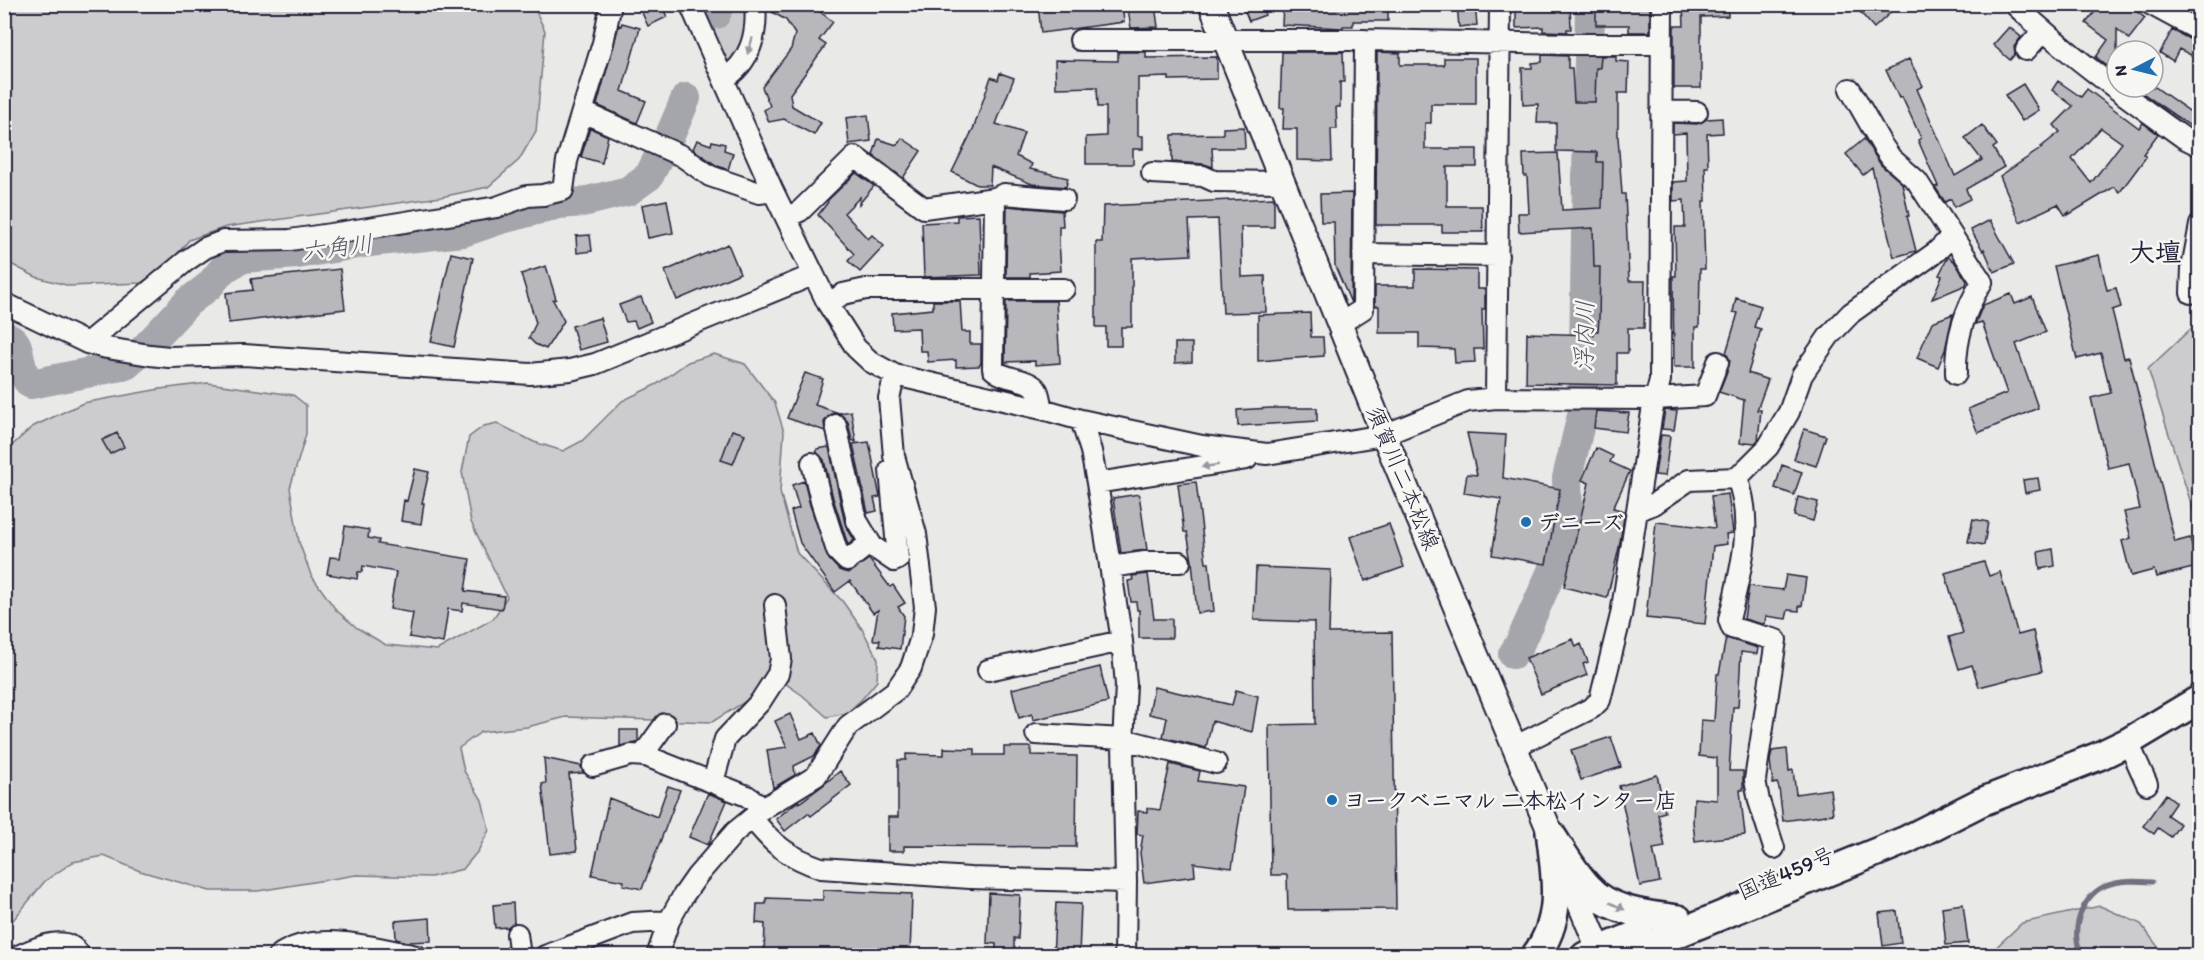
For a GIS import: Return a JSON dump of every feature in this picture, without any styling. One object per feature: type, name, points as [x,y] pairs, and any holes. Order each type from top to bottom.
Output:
[{"type":"highway","name":"国道459号","points":[[1602,954],[1683,924],[1900,823],[1981,802],[2099,756],[2128,742],[2199,699]]},
{"type":"highway","points":[[1550,833],[1588,888],[1624,909],[1683,924],[1664,956]]},
{"type":"highway","points":[[1535,956],[1548,933],[1555,908],[1557,889],[1550,833]]},
{"type":"main road","name":"須賀川二本松線","points":[[1211,4],[1281,182],[1341,323],[1384,435],[1602,954]]},
{"type":"street","points":[[87,343],[186,261],[206,248],[223,241],[290,240],[344,232],[497,207],[526,196],[563,190],[567,161],[608,23],[611,4]]},
{"type":"street","points":[[690,4],[813,275],[856,348],[871,362],[894,375],[1081,420],[1202,446],[1267,454]]},
{"type":"street","points":[[724,78],[735,72],[747,55],[755,25],[755,4]]},
{"type":"street","points":[[1496,398],[1500,4]]},
{"type":"street","points":[[1515,747],[1592,708],[1600,700],[1621,615],[1655,399],[1660,380],[1662,4]]},
{"type":"street","points":[[2014,4],[2091,71],[2184,138],[2199,146]]},
{"type":"street","points":[[2150,4],[2199,31]]},
{"type":"street","points":[[2026,50],[2043,31]]},
{"type":"street","points":[[1080,40],[1365,40],[1600,45],[1661,44]]},
{"type":"street","points":[[1341,323],[1363,309],[1365,40]]},
{"type":"street","points":[[1850,89],[1882,145],[1891,158],[1917,181],[1982,282],[1970,302],[1960,332],[1956,353],[1956,374]]},
{"type":"street","points":[[1661,111],[1697,112]]},
{"type":"street","points":[[583,112],[682,156],[710,176],[759,193],[773,191]]},
{"type":"street","points":[[786,217],[800,211],[855,157],[924,208],[995,198],[1004,194],[1064,199]]},
{"type":"street","points":[[1152,173],[1203,176],[1214,181],[1281,182]]},
{"type":"street","points":[[995,198],[993,369],[998,374],[1032,385],[1038,391],[1042,409]]},
{"type":"street","points":[[2191,293],[2192,268],[2199,225]]},
{"type":"street","points":[[1639,510],[1654,504],[1689,480],[1737,478],[1768,447],[1789,412],[1802,375],[1829,336],[1851,313],[1936,252],[1951,237]]},
{"type":"street","points":[[1364,254],[1498,256]]},
{"type":"street","points":[[4,303],[87,343],[169,357],[244,355],[337,359],[530,374],[570,370],[595,364],[813,275]]},
{"type":"street","points":[[828,304],[843,294],[866,289],[1064,290]]},
{"type":"street","points":[[1097,483],[1232,463],[1267,454],[1384,435],[1468,401],[1496,398],[1584,400],[1705,396],[1718,362]]},
{"type":"street","points":[[657,956],[669,921],[697,876],[735,832],[816,776],[848,726],[896,690],[911,668],[918,651],[925,607],[916,534],[894,456],[889,398],[894,375]]},
{"type":"street","points":[[1081,420],[1091,451],[1097,483],[1122,641],[1126,685],[1123,739],[1125,956]]},
{"type":"street","points":[[836,425],[856,521],[870,543],[894,561],[898,559],[890,466],[894,456]]},
{"type":"street","points":[[812,463],[837,551],[847,561],[870,543]]},
{"type":"street","points":[[1737,478],[1745,497],[1745,551],[1729,620],[1732,628],[1776,640],[1755,780],[1774,848]]},
{"type":"street","points":[[1110,567],[1145,562],[1180,562]]},
{"type":"street","points":[[713,782],[725,739],[760,702],[778,674],[781,659],[775,605]]},
{"type":"street","points":[[988,670],[1122,641]]},
{"type":"street","points":[[642,756],[665,724]]},
{"type":"street","points":[[1036,734],[1123,739],[1216,763]]},
{"type":"street","points":[[2128,742],[2147,784]]},
{"type":"street","points":[[593,766],[631,755],[642,756],[747,796],[759,814],[772,843],[781,850],[821,868],[970,878],[1126,882]]},
{"type":"street","points":[[545,956],[632,923],[669,921]]},
{"type":"street","points":[[517,934],[519,956]]},
{"type":"street","points":[[278,956],[300,945],[334,941],[417,956]]},
{"type":"street","points":[[18,956],[41,945],[58,943],[77,950],[80,956]]},
{"type":"shaded area","points":[[4,5],[533,5],[545,31],[536,131],[519,160],[488,187],[441,197],[226,227],[189,240],[167,267],[141,283],[70,286],[36,277],[5,261]]},
{"type":"shaded area","points":[[690,5],[755,5],[756,16],[724,79]]},
{"type":"shaded area","points":[[2199,321],[2200,521],[2197,522],[2148,369]]},
{"type":"shaded area","points":[[714,354],[745,364],[775,403],[784,432],[780,492],[797,553],[843,602],[862,629],[878,659],[877,681],[847,713],[827,717],[802,695],[780,680],[712,722],[566,717],[527,727],[481,732],[459,748],[464,771],[482,800],[489,830],[478,851],[463,869],[431,877],[356,875],[258,891],[210,891],[140,871],[104,856],[73,862],[45,881],[5,930],[5,452],[32,427],[83,403],[208,383],[293,395],[306,405],[306,434],[290,488],[299,542],[311,575],[336,610],[357,628],[386,645],[437,650],[493,619],[507,597],[471,522],[462,472],[469,437],[484,426],[497,423],[534,442],[563,451],[582,441],[622,401],[657,384],[688,362]]},
{"type":"shaded area","points":[[2100,906],[2141,924],[2164,955],[1988,955],[2022,923]]},
{"type":"building","points":[[638,4],[661,4],[667,17],[648,26]]},
{"type":"building","points":[[767,4],[810,4],[833,22],[819,40],[826,45],[790,94],[792,106],[821,123],[814,135],[784,119],[769,122],[764,110],[770,106],[762,87],[791,49],[795,34],[786,20],[767,9]]},
{"type":"building","points":[[1038,4],[1122,4],[1124,22],[1041,33]]},
{"type":"building","points":[[1242,4],[1261,4],[1265,15],[1249,21]]},
{"type":"building","points":[[1283,4],[1388,4],[1388,21],[1353,21],[1353,26],[1343,26],[1343,28],[1282,25]]},
{"type":"building","points":[[1457,4],[1475,4],[1477,25],[1459,27]]},
{"type":"building","points":[[1516,4],[1570,4],[1571,29],[1567,29],[1567,32],[1543,31],[1543,27],[1516,28]]},
{"type":"building","points":[[1596,4],[1643,4],[1643,7],[1650,7],[1650,32],[1629,32],[1629,25],[1596,25]]},
{"type":"building","points":[[1683,4],[1728,4],[1728,16],[1701,17],[1701,88],[1674,88],[1674,26],[1684,26]]},
{"type":"building","points":[[1853,4],[1883,4],[1890,13],[1874,28]]},
{"type":"building","points":[[2101,4],[2127,4],[2145,18],[2129,39],[2117,29],[2117,39],[2107,39],[2086,23]]},
{"type":"building","points":[[1155,5],[1158,27],[1131,28],[1128,9]]},
{"type":"building","points":[[622,23],[640,28],[622,91],[646,101],[637,123],[597,105],[619,25],[621,26]]},
{"type":"building","points":[[2009,27],[2021,37],[2014,47],[2015,54],[2010,60],[1993,45]]},
{"type":"building","points":[[2172,30],[2199,44],[2199,59],[2179,49],[2173,61],[2165,56],[2165,43]]},
{"type":"building","points":[[2105,44],[2105,64],[2096,57]]},
{"type":"building","points":[[1118,52],[1146,52],[1146,58],[1217,57],[1217,79],[1138,78],[1138,136],[1143,136],[1143,149],[1133,149],[1133,164],[1086,164],[1086,137],[1106,136],[1106,107],[1098,107],[1097,87],[1056,88],[1055,60],[1118,61]]},
{"type":"building","points":[[1282,52],[1343,52],[1344,82],[1340,82],[1340,107],[1336,107],[1337,129],[1331,129],[1332,161],[1297,160],[1297,129],[1283,129],[1284,108],[1280,108]]},
{"type":"building","points":[[1377,52],[1400,53],[1400,65],[1444,65],[1444,58],[1476,58],[1476,104],[1431,104],[1431,123],[1425,123],[1425,149],[1477,149],[1477,167],[1447,167],[1447,206],[1482,206],[1483,232],[1442,232],[1442,225],[1376,225]]},
{"type":"building","points":[[1542,55],[1568,56],[1568,68],[1572,68],[1574,102],[1595,102],[1596,68],[1600,68],[1601,56],[1616,56],[1616,61],[1629,62],[1628,93],[1618,93],[1618,137],[1622,194],[1625,194],[1629,281],[1645,281],[1644,328],[1628,328],[1628,353],[1617,353],[1617,385],[1526,383],[1527,333],[1594,335],[1594,331],[1598,331],[1599,319],[1600,267],[1594,267],[1593,228],[1519,232],[1518,213],[1529,213],[1523,154],[1558,153],[1562,210],[1602,208],[1603,162],[1597,162],[1597,152],[1556,151],[1556,123],[1537,123],[1538,104],[1523,105],[1522,68],[1532,68],[1532,63],[1542,62]]},
{"type":"building","points":[[1909,59],[1923,86],[1917,89],[1955,176],[1982,160],[1965,138],[1982,125],[1997,145],[1993,148],[2004,167],[1966,189],[1970,199],[1954,207],[1951,199],[1945,202],[1935,187],[1938,186],[1918,140],[1921,138],[1902,97],[1899,98],[1886,70]]},
{"type":"building","points":[[1000,73],[1014,78],[996,124],[1024,133],[1016,156],[1032,164],[1030,169],[1068,178],[1066,187],[1032,184],[991,167],[990,185],[977,185],[952,172],[974,127],[991,77],[998,80]]},
{"type":"building","points":[[2058,81],[2081,97],[2087,89],[2139,128],[2143,123],[2158,134],[2143,154],[2146,157],[2120,192],[2114,187],[2068,215],[2069,212],[2065,215],[2058,204],[2020,222],[2000,176],[2042,148],[2060,132],[2054,125],[2073,106],[2052,90]],"holes":[[[2101,128],[2122,143],[2091,183],[2072,159]]]},
{"type":"building","points":[[2023,84],[2039,110],[2022,121],[2005,95]]},
{"type":"building","points":[[2165,94],[2199,118],[2199,132],[2151,99],[2165,99]]},
{"type":"building","points":[[868,115],[871,141],[849,144],[846,118]]},
{"type":"building","points":[[1722,118],[1723,133],[1707,134],[1706,201],[1703,201],[1705,269],[1700,269],[1699,327],[1695,327],[1695,367],[1674,367],[1675,227],[1685,227],[1684,200],[1673,201],[1673,182],[1687,181],[1687,179],[1686,133],[1673,134],[1673,123],[1697,124],[1707,119]]},
{"type":"building","points":[[1244,127],[1245,148],[1212,148],[1213,167],[1204,164],[1172,162],[1172,135],[1223,134],[1223,128]]},
{"type":"building","points":[[590,128],[608,136],[602,163],[581,157]]},
{"type":"building","points":[[902,138],[921,151],[903,178],[873,155],[878,139],[897,145]]},
{"type":"building","points":[[1864,139],[1881,165],[1902,183],[1916,251],[1894,257],[1872,168],[1863,175],[1846,154]]},
{"type":"building","points":[[697,140],[711,145],[712,141],[725,144],[724,150],[733,153],[728,170],[716,165],[693,149]]},
{"type":"building","points":[[856,173],[874,186],[859,204],[860,197],[844,213],[868,239],[872,235],[884,246],[860,272],[848,261],[854,254],[818,215],[827,201]]},
{"type":"building","points":[[1352,193],[1351,303],[1335,266],[1334,222],[1321,222],[1320,194]]},
{"type":"building","points":[[1274,198],[1274,227],[1241,227],[1242,277],[1265,276],[1266,312],[1223,313],[1218,219],[1189,220],[1191,255],[1132,258],[1132,327],[1121,327],[1121,346],[1106,346],[1106,327],[1096,327],[1096,242],[1102,242],[1103,206]]},
{"type":"building","points":[[667,200],[673,233],[648,238],[642,205]]},
{"type":"building","points":[[1007,206],[1062,211],[1063,226],[1059,226],[1061,271],[1030,273],[1030,277],[1006,277]]},
{"type":"building","points":[[979,215],[981,275],[924,277],[922,223],[957,221],[957,216]]},
{"type":"building","points":[[1990,220],[2014,264],[1994,272],[1984,249],[1983,251],[1971,230]]},
{"type":"building","points":[[590,235],[592,251],[577,253],[576,236]]},
{"type":"building","points":[[728,244],[740,273],[677,300],[665,271]]},
{"type":"building","points":[[451,253],[473,258],[454,347],[431,342]]},
{"type":"building","points":[[2099,255],[2107,290],[2116,288],[2121,307],[2112,310],[2124,358],[2129,357],[2175,542],[2190,538],[2197,567],[2156,577],[2154,570],[2131,576],[2122,541],[2131,538],[2124,512],[2140,509],[2129,463],[2108,468],[2091,398],[2111,393],[2101,353],[2077,359],[2054,266]]},
{"type":"building","points":[[1948,257],[1954,261],[1967,281],[1966,285],[1932,299],[1942,276],[1939,275]]},
{"type":"building","points":[[546,266],[556,299],[553,300],[564,321],[546,349],[529,338],[536,323],[521,274]]},
{"type":"building","points":[[340,269],[345,309],[229,323],[226,293],[253,290],[251,279]]},
{"type":"building","points":[[1415,269],[1477,270],[1477,289],[1485,289],[1485,309],[1482,309],[1483,349],[1474,349],[1475,362],[1455,363],[1454,349],[1419,348],[1419,333],[1379,333],[1379,306],[1375,306],[1375,286],[1415,286]]},
{"type":"building","points":[[2011,294],[2015,304],[2032,297],[2046,332],[2016,344],[2038,408],[1978,433],[1968,409],[2007,393],[1982,322],[1975,324],[1983,305]]},
{"type":"building","points":[[641,297],[651,322],[637,328],[634,321],[626,322],[619,305]]},
{"type":"building","points":[[1736,298],[1761,306],[1754,327],[1761,329],[1748,373],[1768,380],[1757,410],[1761,410],[1758,440],[1755,443],[1746,442],[1745,444],[1740,443],[1744,400],[1719,392],[1729,366],[1730,360],[1726,353],[1738,313],[1733,312]]},
{"type":"building","points":[[933,301],[960,301],[962,332],[970,332],[970,344],[981,344],[979,366],[956,367],[956,360],[928,362],[927,351],[920,351],[919,328],[893,329],[892,313],[933,309]]},
{"type":"building","points":[[1006,301],[1056,301],[1060,363],[1035,365],[1035,361],[1005,362]]},
{"type":"building","points":[[1310,313],[1311,337],[1323,337],[1324,356],[1258,361],[1258,315]]},
{"type":"building","points":[[1953,314],[1945,350],[1938,367],[1917,358],[1932,322]]},
{"type":"building","points":[[600,318],[607,342],[579,350],[572,326]]},
{"type":"building","points":[[1175,343],[1192,343],[1192,362],[1175,363]]},
{"type":"building","points":[[805,373],[823,379],[815,405],[839,413],[851,411],[856,442],[852,440],[848,422],[840,414],[833,413],[828,417],[824,422],[825,431],[787,418]]},
{"type":"building","points":[[1317,408],[1317,421],[1238,426],[1237,410]]},
{"type":"building","points":[[1665,410],[1677,411],[1674,430],[1662,429]]},
{"type":"building","points":[[1596,411],[1629,413],[1626,432],[1594,428]]},
{"type":"building","points":[[1804,429],[1826,436],[1816,466],[1794,459]]},
{"type":"building","points":[[732,430],[745,434],[733,464],[721,460]]},
{"type":"building","points":[[117,433],[124,447],[110,454],[102,440]]},
{"type":"building","name":"デニーズ","points":[[1467,433],[1506,435],[1503,478],[1560,489],[1546,564],[1492,555],[1501,499],[1464,493],[1467,474],[1477,475]]},
{"type":"building","points":[[1661,435],[1670,436],[1665,476],[1655,475]]},
{"type":"building","points":[[869,442],[880,497],[874,498],[877,511],[868,513],[853,444]]},
{"type":"building","points":[[829,447],[845,524],[854,540],[848,545],[824,460],[817,453],[817,449]]},
{"type":"building","points":[[1596,448],[1613,456],[1610,462],[1630,471],[1613,508],[1625,511],[1607,598],[1564,587],[1589,483],[1582,480]]},
{"type":"building","points":[[1782,465],[1802,472],[1794,495],[1775,488]]},
{"type":"building","points":[[415,469],[429,472],[422,503],[424,503],[421,524],[401,521],[404,500],[407,501]]},
{"type":"building","points":[[2038,478],[2040,490],[2025,493],[2023,480]]},
{"type":"building","points":[[804,481],[829,559],[839,570],[849,573],[869,559],[890,587],[893,585],[905,603],[898,607],[904,616],[900,649],[879,646],[880,640],[873,640],[878,610],[873,613],[850,581],[835,592],[800,543],[791,511],[799,508],[792,485]]},
{"type":"building","points":[[1196,482],[1214,611],[1197,613],[1192,561],[1187,532],[1184,532],[1178,484]]},
{"type":"building","points":[[1139,494],[1147,550],[1121,553],[1113,498]]},
{"type":"building","points":[[1728,494],[1733,533],[1726,534],[1727,544],[1713,546],[1705,624],[1646,618],[1656,522],[1715,528],[1711,496]]},
{"type":"building","points":[[1798,497],[1818,502],[1813,521],[1794,516]]},
{"type":"building","points":[[1973,519],[1988,522],[1984,545],[1968,542]]},
{"type":"building","points":[[1389,524],[1404,567],[1365,581],[1350,537]]},
{"type":"building","points":[[345,526],[369,530],[368,538],[379,540],[378,544],[470,559],[465,591],[504,596],[502,609],[463,603],[462,611],[448,609],[443,643],[409,637],[413,613],[390,609],[396,572],[363,566],[362,572],[358,572],[357,579],[327,574],[330,557],[340,558]]},
{"type":"building","points":[[2053,549],[2055,566],[2040,569],[2038,552]]},
{"type":"building","points":[[1984,562],[1989,576],[2000,572],[2018,635],[2033,631],[2042,671],[1979,687],[1972,665],[1959,669],[1949,637],[1963,633],[1945,573]]},
{"type":"building","name":"ヨークベニマル 二本松インター店","points":[[1256,567],[1331,570],[1329,633],[1392,632],[1396,909],[1288,910],[1287,875],[1271,875],[1269,725],[1315,724],[1314,622],[1254,620]]},
{"type":"building","points":[[1148,574],[1154,619],[1172,619],[1172,638],[1139,638],[1139,610],[1137,610],[1136,602],[1131,602],[1128,581],[1133,580],[1132,576]]},
{"type":"building","points":[[1786,575],[1806,578],[1802,606],[1799,606],[1799,611],[1788,610],[1786,619],[1766,616],[1765,623],[1762,624],[1744,619],[1749,586],[1783,590]]},
{"type":"building","points":[[1726,638],[1758,648],[1757,654],[1741,652],[1738,707],[1733,707],[1729,771],[1743,771],[1743,790],[1740,790],[1745,835],[1695,841],[1694,798],[1717,800],[1717,758],[1699,756],[1701,720],[1714,721],[1717,674],[1719,674]]},
{"type":"building","points":[[1573,639],[1576,647],[1581,644],[1588,662],[1583,664],[1587,675],[1541,694],[1526,658]]},
{"type":"building","points":[[1100,667],[1108,702],[1033,720],[1032,714],[1019,718],[1012,689]]},
{"type":"building","points":[[1154,687],[1232,705],[1236,690],[1258,696],[1252,732],[1212,721],[1206,748],[1163,737],[1167,718],[1149,714]]},
{"type":"building","points":[[790,714],[801,739],[815,733],[821,746],[814,756],[794,766],[795,775],[773,788],[767,750],[787,747],[775,721]]},
{"type":"building","points":[[620,730],[638,730],[638,741],[620,746]]},
{"type":"building","points":[[1611,737],[1621,767],[1581,780],[1571,750]]},
{"type":"building","points":[[1004,747],[1031,747],[1031,755],[1077,756],[1076,847],[904,846],[904,851],[888,851],[888,817],[898,817],[898,760],[906,760],[906,754],[944,755],[944,748],[975,749],[975,755],[1004,755]]},
{"type":"building","points":[[1787,749],[1789,771],[1793,770],[1796,794],[1830,789],[1833,814],[1783,821],[1779,788],[1777,783],[1773,784],[1770,761],[1772,751]]},
{"type":"building","points":[[544,758],[581,766],[583,773],[569,774],[577,851],[550,854],[542,784],[546,783]]},
{"type":"building","points":[[1170,764],[1200,771],[1198,781],[1244,787],[1232,868],[1194,863],[1195,876],[1144,883],[1140,853],[1143,835],[1137,834],[1138,811],[1147,812],[1147,808],[1160,810]]},
{"type":"building","points":[[840,771],[851,785],[811,816],[808,813],[785,831],[776,819]]},
{"type":"building","points":[[1657,775],[1665,812],[1658,814],[1665,847],[1653,849],[1660,882],[1640,886],[1619,786]]},
{"type":"building","points":[[668,786],[680,790],[642,889],[623,885],[624,881],[592,875],[609,798],[657,817]]},
{"type":"building","points":[[708,793],[727,801],[708,845],[689,837]]},
{"type":"building","points":[[2166,794],[2176,802],[2167,815],[2180,824],[2171,837],[2158,828],[2154,834],[2143,826]]},
{"type":"building","points":[[823,890],[912,894],[910,956],[764,956],[765,924],[756,923],[757,904],[766,904],[766,898],[823,900]]},
{"type":"building","points":[[989,893],[1020,895],[1018,939],[1014,938],[1014,956],[996,956],[996,944],[987,943]]},
{"type":"building","points":[[513,903],[514,923],[508,927],[495,928],[493,905]]},
{"type":"building","points":[[1056,903],[1081,904],[1079,956],[1053,956]]},
{"type":"building","points":[[1963,904],[1968,943],[1946,945],[1942,907]]},
{"type":"building","points":[[1897,911],[1901,943],[1883,946],[1879,913]]},
{"type":"building","points":[[430,918],[431,941],[407,942],[396,939],[395,921]]},
{"type":"waterway","name":"六角川","points":[[716,14],[719,4]]},
{"type":"waterway","name":"浮内川","points":[[1513,654],[1552,571],[1568,513],[1567,478],[1583,411],[1590,4]]},
{"type":"waterway","name":"六角川","points":[[4,337],[15,343],[23,371],[31,384],[126,365],[188,302],[209,286],[223,269],[243,258],[297,254],[369,242],[463,232],[559,204],[583,202],[628,191],[649,176],[686,98]]},
{"type":"waterway","points":[[2083,956],[2079,947],[2077,927],[2079,917],[2089,898],[2111,884],[2128,881],[2152,882]]},
{"type":"place","name":"デニーズ","points":[[1526,522]]},
{"type":"place","name":"ヨークベニマル 二本松インター店","points":[[1332,800]]},
{"type":"district","name":"大壇","points":[[2155,252]]}]
